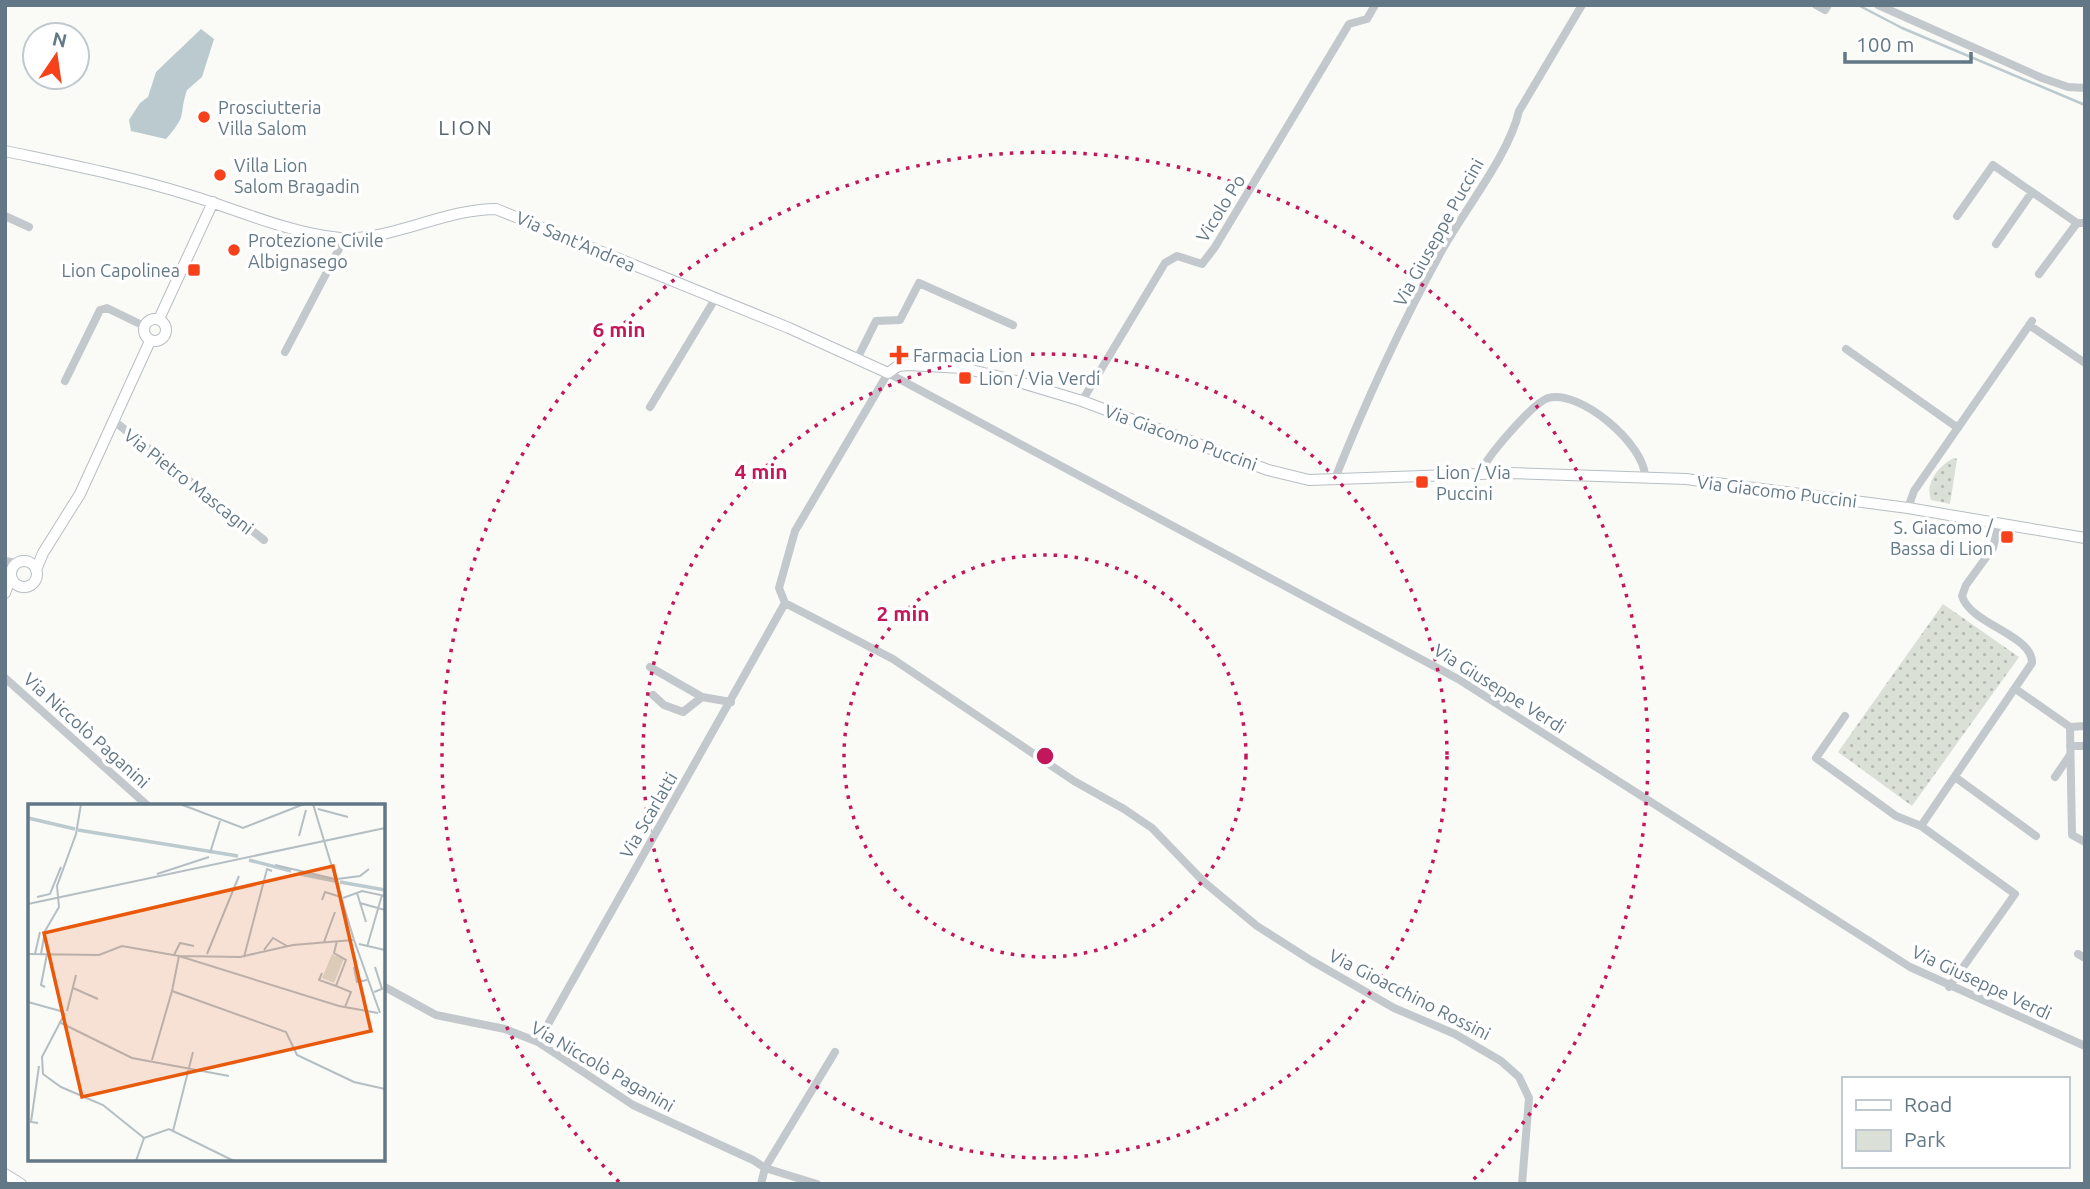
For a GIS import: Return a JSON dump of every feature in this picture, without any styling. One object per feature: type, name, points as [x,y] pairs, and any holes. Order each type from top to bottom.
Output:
[{"type":"street","name":"Vicolo Po","points":[[1082,401],[1165,263],[1177,256],[1202,264],[1215,247],[1349,24],[1367,19],[1375,5]]},
{"type":"street","name":"Via Giuseppe Puccini","points":[[1335,481],[1355,429],[1416,300],[1464,212],[1515,129],[1519,111],[1582,5]]},
{"type":"street","points":[[1816,5],[1825,10],[1828,5]]},
{"type":"street","points":[[1878,5],[2042,78],[2068,87],[2085,88]]},
{"type":"street","name":"Via Sant'Andrea","points":[[5,150],[160,186],[312,234],[342,238],[365,236],[463,211],[496,209],[888,373]]},
{"type":"street","points":[[1957,216],[1993,165],[2081,223],[2039,274]]},
{"type":"street","points":[[1996,244],[2032,192]]},
{"type":"street","points":[[159,319],[213,202]]},
{"type":"street","points":[[5,216],[29,227]]},
{"type":"street","points":[[285,352],[339,249],[342,238]]},
{"type":"street","points":[[857,359],[876,321],[900,320],[919,283],[1013,325]]},
{"type":"street","points":[[650,407],[715,299]]},
{"type":"street","points":[[65,381],[100,310],[107,308],[144,326]]},
{"type":"street","points":[[159,319],[166,327],[165,334],[161,340],[150,341],[145,336],[144,326],[148,320],[159,319]]},
{"type":"street","points":[[1908,508],[1914,491],[2031,323],[2085,363]]},
{"type":"street","name":"Via Pietro Mascagni","points":[[36,570],[43,553],[80,494],[150,341]]},
{"type":"street","points":[[1846,349],[1958,428]]},
{"type":"street","name":"Via Giacomo Puccini","points":[[888,373],[898,366],[908,365],[962,368],[1082,401],[1268,470],[1302,479],[1335,481],[1480,474],[1645,476],[1732,484],[1908,508],[2082,540]]},
{"type":"street","points":[[785,603],[779,587],[795,531],[888,373]]},
{"type":"street","name":"Via Giuseppe Verdi","points":[[888,373],[1458,678],[1853,933],[1949,987],[2085,1046]]},
{"type":"street","points":[[1480,474],[1532,409],[1549,398],[1563,397],[1582,404],[1626,439],[1642,460],[1645,476]]},
{"type":"street","name":"Via Pietro Mascagni","points":[[114,421],[264,540]]},
{"type":"street","points":[[1921,827],[2031,669],[2032,654],[1973,611],[1962,596],[1966,585],[1993,548],[1999,523]]},
{"type":"street","points":[[16,562],[43,553]]},
{"type":"street","points":[[12,576],[33,583],[36,570],[16,562]]},
{"type":"street","points":[[5,593],[16,562]]},
{"type":"street","name":"Via Scarlatti","points":[[538,1042],[732,702],[785,603]]},
{"type":"street","name":"Via Gioacchino Rossini","points":[[785,603],[893,659],[1074,780],[1152,828],[1205,882],[1248,918],[1301,954],[1394,1008],[1455,1034],[1501,1061],[1519,1077],[1529,1098],[1522,1184]]},
{"type":"street","points":[[650,667],[702,697],[732,702]]},
{"type":"street","name":"Via Niccolò Paganini","points":[[5,678],[146,804]]},
{"type":"street","points":[[2017,690],[2070,727],[2085,726]]},
{"type":"street","points":[[653,695],[664,705],[683,712],[702,697]]},
{"type":"street","points":[[1845,716],[1816,758],[1896,816],[1921,827],[2015,894],[1949,987]]},
{"type":"street","points":[[2070,727],[2072,835],[2085,842]]},
{"type":"street","points":[[2055,778],[2070,751],[2085,746]]},
{"type":"street","points":[[1955,777],[2036,836]]},
{"type":"street","name":"Via Niccolò Paganini","points":[[386,987],[436,1015],[505,1029],[538,1042],[634,1105],[765,1168],[817,1184]]},
{"type":"street","points":[[761,1184],[765,1168],[835,1052]]},
{"type":"street","points":[[5,1174],[21,1184]]},
{"type":"green space","points":[[1954,458],[1957,459],[1950,504],[1931,500],[1931,481],[1943,466]]},
{"type":"green space","points":[[1943,604],[2019,657],[1912,806],[1838,752]]},
{"type":"shaded area","points":[[201,29],[214,39],[202,77],[187,90],[178,124],[166,139],[131,131],[129,120],[140,103],[148,97],[156,72]]},
{"type":"waterway","points":[[1858,5],[1902,28],[2085,105]]},
{"type":"place","name":"Prosciutteria Villa Salom","points":[[204,117]]},
{"type":"place","name":"Villa Lion Salom Bragadin","points":[[220,175]]},
{"type":"place","name":"Protezione Civile Albignasego","points":[[234,250]]},
{"type":"place","name":"Lion Capolinea","points":[[194,270]]},
{"type":"place","name":"Farmacia Lion","points":[[899,355]]},
{"type":"place","name":"Lion / Via Verdi","points":[[965,378]]},
{"type":"place","name":"Lion / Via Puccini","points":[[1422,482]]},
{"type":"place","name":"S. Giacomo / Bassa di Lion","points":[[2007,537]]},
{"type":"district","name":"LION","points":[[466,127]]}]
